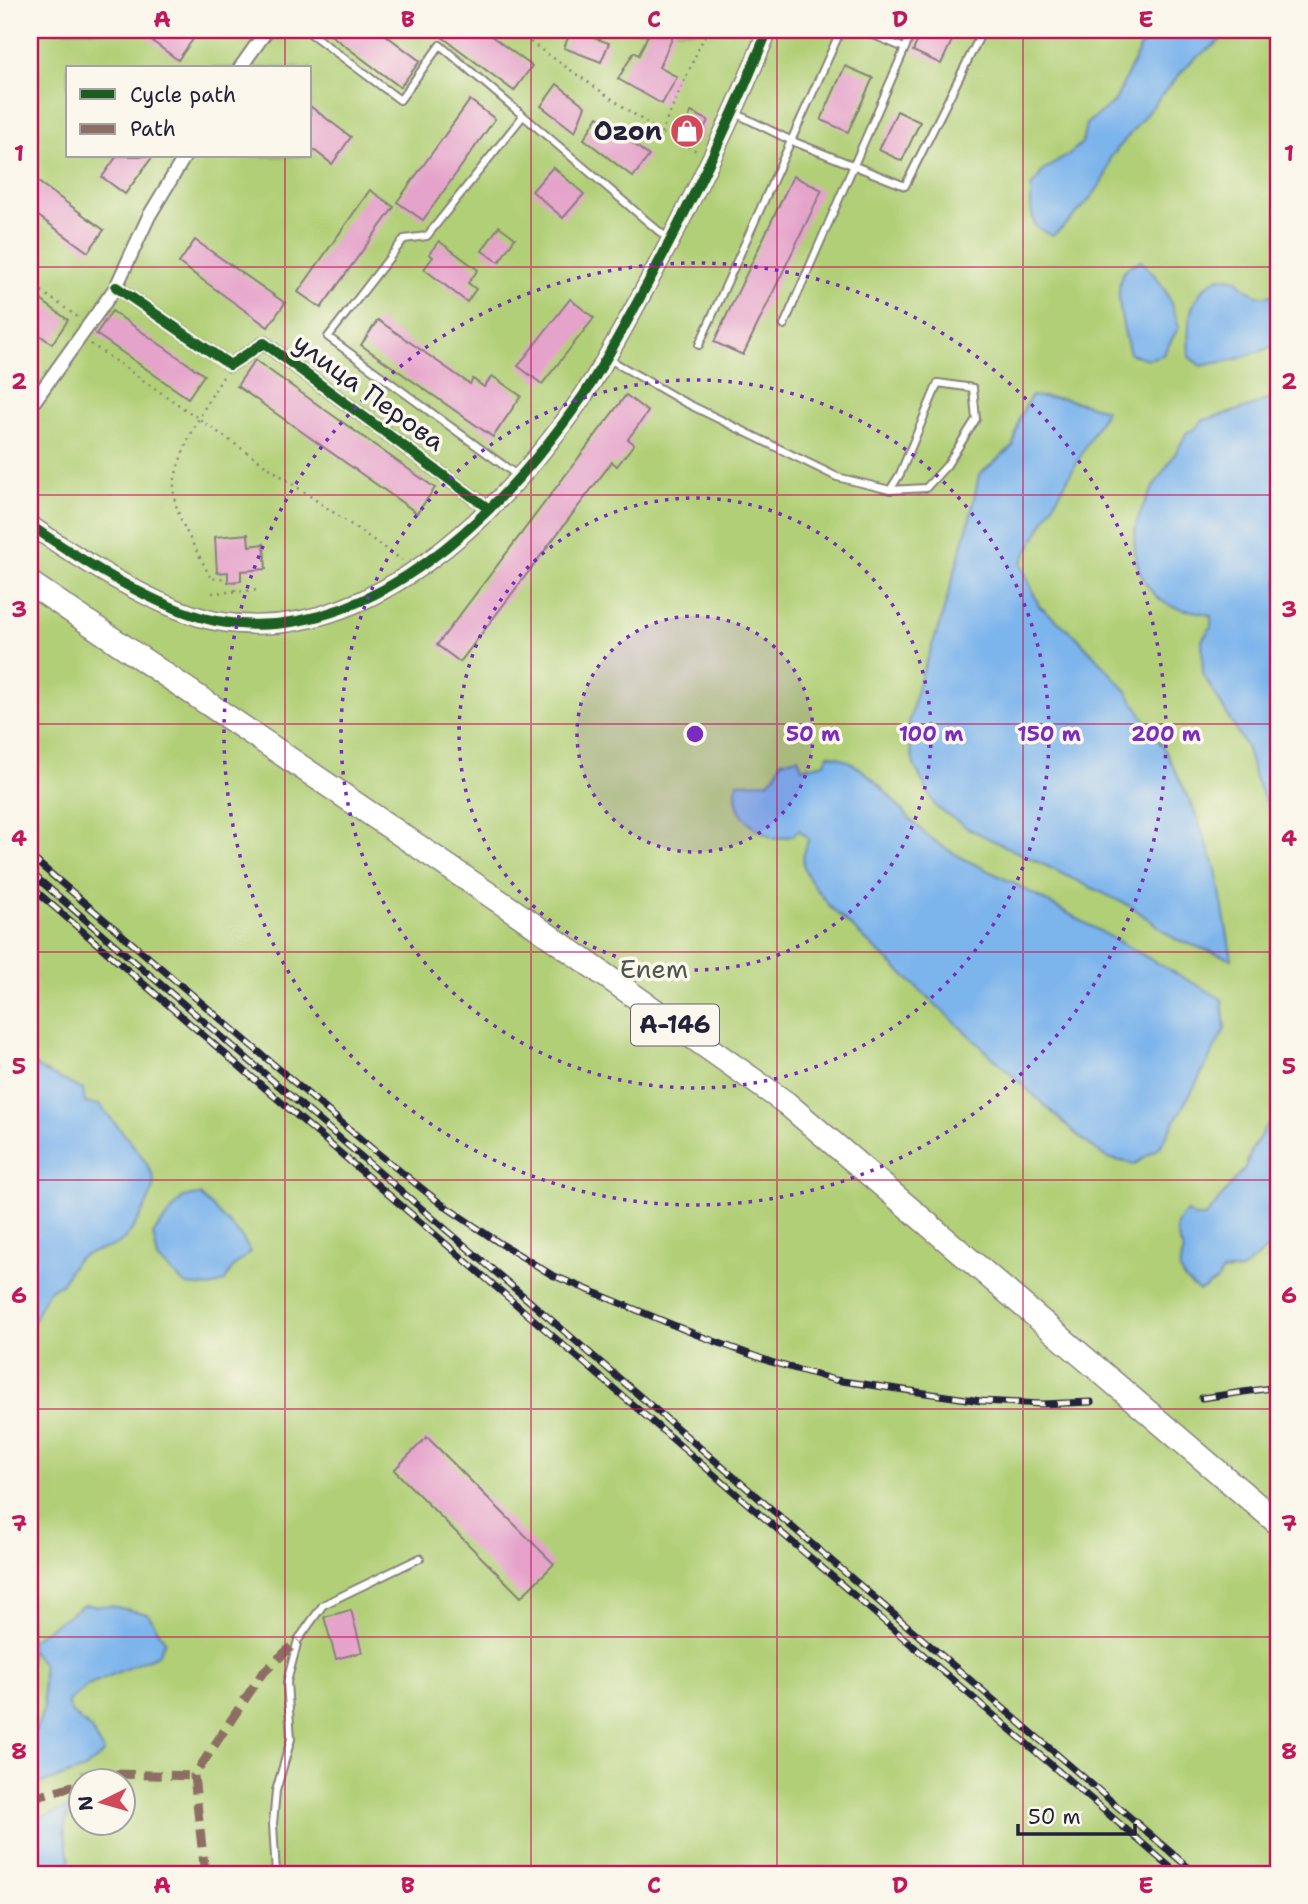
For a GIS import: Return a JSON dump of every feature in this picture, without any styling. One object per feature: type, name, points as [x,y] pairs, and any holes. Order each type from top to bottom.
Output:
[{"type":"highway","name":"А-146","points":[[30,583],[521,916],[786,1103],[1278,1523]]},
{"type":"street","points":[[241,66],[267,30]]},
{"type":"street","points":[[30,525],[133,587],[174,608],[216,621],[270,625],[319,617],[362,601],[417,570],[489,509],[519,477],[582,397],[607,358],[671,242],[733,112],[768,30]]},
{"type":"street","points":[[30,407],[116,287],[149,216],[184,158]]},
{"type":"street","points":[[116,287],[230,365]]},
{"type":"street","name":"улица Перова","points":[[230,365],[264,342],[489,509]]},
{"type":"lane","points":[[306,30],[400,100],[440,45],[671,242]]},
{"type":"lane","points":[[699,345],[841,30]]},
{"type":"lane","points":[[862,30],[904,48]]},
{"type":"lane","points":[[784,325],[913,30]]},
{"type":"lane","points":[[733,112],[792,141],[905,186],[983,30]]},
{"type":"lane","points":[[519,477],[328,337],[404,239],[427,236],[523,116]]},
{"type":"lane","points":[[607,358],[682,401],[837,477],[890,490],[926,488],[947,465],[976,419],[973,388],[938,383],[901,474],[890,490]]},
{"type":"lane","points":[[276,1874],[273,1824],[276,1791],[291,1739],[287,1682],[298,1640],[323,1605],[421,1558]]},
{"type":"path","points":[[513,30],[661,133],[711,158]]},
{"type":"path","points":[[661,133],[707,30]]},
{"type":"path","points":[[30,283],[88,324]]},
{"type":"path","points":[[80,336],[417,570]]},
{"type":"path","points":[[228,578],[211,579],[186,530],[174,496],[174,485],[199,419],[230,365]]},
{"type":"path","points":[[235,582],[236,591]]},
{"type":"path","points":[[212,593],[258,590]]},
{"type":"green space","name":"Enem","points":[[30,30],[1278,30],[1278,1874],[30,1874]]},
{"type":"water","points":[[1161,30],[1226,30],[1216,44],[1191,62],[1160,98],[1110,158],[1103,179],[1088,201],[1052,236],[1035,226],[1031,209],[1031,187],[1043,171],[1082,143],[1086,124],[1115,101],[1141,46]]},
{"type":"water","points":[[1141,261],[1165,291],[1179,327],[1163,355],[1148,359],[1130,354],[1119,298],[1121,276],[1127,268]]},
{"type":"water","points":[[1220,277],[1238,280],[1246,289],[1261,296],[1278,293],[1278,345],[1237,359],[1201,366],[1189,357],[1191,311],[1201,292]]},
{"type":"water","points":[[1278,395],[1278,827],[1256,781],[1246,747],[1203,674],[1202,640],[1211,627],[1211,616],[1170,606],[1156,596],[1139,569],[1135,531],[1148,497],[1187,432],[1195,429],[1204,420],[1250,407]]},
{"type":"water","points":[[1031,396],[1066,399],[1106,410],[1021,563],[1039,606],[1077,637],[1126,690],[1166,752],[1192,805],[1216,869],[1232,959],[1175,939],[1132,907],[969,829],[936,807],[914,765],[907,733],[917,688],[941,620],[970,518],[979,475],[1013,446],[1020,416]]},
{"type":"water","points":[[828,754],[855,765],[867,774],[917,826],[940,845],[1222,999],[1225,1029],[1160,1147],[1135,1164],[1107,1158],[1078,1136],[830,907],[804,867],[803,859],[809,839],[799,830],[792,836],[774,839],[744,817],[737,803],[737,783],[768,782],[776,774],[781,761],[798,757],[802,768],[825,763]]},
{"type":"water","points":[[30,1062],[83,1090],[85,1103],[100,1105],[147,1164],[154,1183],[148,1203],[126,1237],[115,1246],[88,1253],[76,1260],[61,1284],[45,1296],[30,1329]]},
{"type":"water","points":[[1278,1116],[1278,1254],[1268,1249],[1241,1270],[1222,1272],[1217,1281],[1199,1291],[1181,1274],[1180,1265],[1184,1252],[1177,1236],[1178,1221],[1187,1212],[1194,1217],[1205,1217],[1245,1168],[1252,1149],[1267,1125]]},
{"type":"water","points":[[200,1195],[240,1235],[251,1252],[233,1267],[225,1281],[211,1287],[186,1285],[158,1259],[153,1234],[183,1197]]},
{"type":"water","points":[[83,1605],[111,1606],[148,1614],[165,1641],[158,1655],[88,1685],[67,1703],[71,1712],[91,1729],[104,1753],[86,1768],[66,1768],[66,1775],[43,1783],[30,1780],[30,1731],[36,1730],[44,1707],[42,1663],[30,1649],[30,1641]]},
{"type":"water","points":[[66,1808],[64,1829],[70,1859],[65,1874],[30,1874],[30,1821]]},
{"type":"building","points":[[137,30],[183,30],[194,38],[178,60]]},
{"type":"building","points":[[324,30],[379,30],[420,61],[400,87]]},
{"type":"building","points":[[433,30],[483,30],[532,66],[514,91]]},
{"type":"building","points":[[571,30],[609,43],[601,62],[564,48]]},
{"type":"building","points":[[650,30],[676,30],[659,67],[677,77],[662,104],[618,79],[634,52],[639,55]]},
{"type":"building","points":[[922,30],[957,30],[941,64],[913,51]]},
{"type":"building","points":[[845,66],[873,78],[848,132],[821,120]]},
{"type":"building","points":[[557,84],[585,106],[575,132],[541,106]]},
{"type":"building","points":[[470,100],[495,119],[423,220],[397,202]]},
{"type":"building","points":[[312,108],[351,137],[332,164],[312,149]]},
{"type":"building","points":[[897,111],[920,122],[902,161],[879,150]]},
{"type":"building","points":[[691,112],[708,120],[698,142],[681,135]]},
{"type":"building","points":[[598,116],[649,156],[633,177],[584,139]]},
{"type":"building","points":[[116,158],[152,158],[125,194],[102,177]]},
{"type":"building","points":[[553,167],[584,194],[563,218],[532,191]]},
{"type":"building","points":[[30,176],[104,230],[88,252],[30,210]]},
{"type":"building","points":[[793,176],[822,190],[743,355],[714,342]]},
{"type":"building","points":[[370,190],[394,207],[321,308],[298,292]]},
{"type":"building","points":[[499,226],[515,238],[499,262],[482,251]]},
{"type":"building","points":[[195,240],[285,303],[268,327],[179,263]]},
{"type":"building","points":[[439,241],[478,270],[468,283],[476,289],[467,302],[424,269],[433,257],[429,254]]},
{"type":"building","points":[[30,292],[68,320],[52,344],[30,328]]},
{"type":"building","points":[[570,299],[594,318],[542,384],[518,366]]},
{"type":"building","points":[[112,311],[204,375],[188,398],[96,334]]},
{"type":"building","points":[[378,320],[470,384],[473,379],[484,387],[492,376],[521,396],[493,437],[361,345]]},
{"type":"building","points":[[255,360],[435,488],[417,513],[237,386]]},
{"type":"building","points":[[626,395],[648,412],[628,439],[634,444],[617,466],[612,462],[460,662],[437,645]]},
{"type":"building","points":[[248,534],[249,546],[264,544],[266,569],[241,571],[241,581],[228,582],[228,572],[217,573],[215,537]]},
{"type":"building","points":[[427,1437],[554,1564],[521,1597],[394,1470]]},
{"type":"building","points":[[351,1610],[362,1652],[336,1659],[324,1617]]},
{"type":"railway","points":[[30,856],[370,1147],[440,1203],[552,1275],[695,1334],[771,1362],[835,1380],[981,1401],[1042,1404],[1091,1402]]},
{"type":"railway","points":[[30,872],[1196,1874]]},
{"type":"railway","points":[[30,886],[1178,1874]]},
{"type":"railway","points":[[1202,1398],[1278,1387]]},
{"type":"marked path","points":[[205,1874],[194,1776],[261,1675],[298,1640]]},
{"type":"marked path","points":[[136,1774],[194,1776]]},
{"type":"marked path","points":[[30,1798],[66,1788]]},
{"type":"cycle path","points":[[30,525],[95,567],[145,594],[170,606],[216,621],[272,624],[327,614],[379,592],[427,562],[473,525],[514,483],[551,440],[583,396],[662,256],[710,162],[768,30]]},
{"type":"cycle path","points":[[116,287],[230,365],[264,343],[489,509]]},
{"type":"place","name":"Ozon","points":[[687,131]]}]
